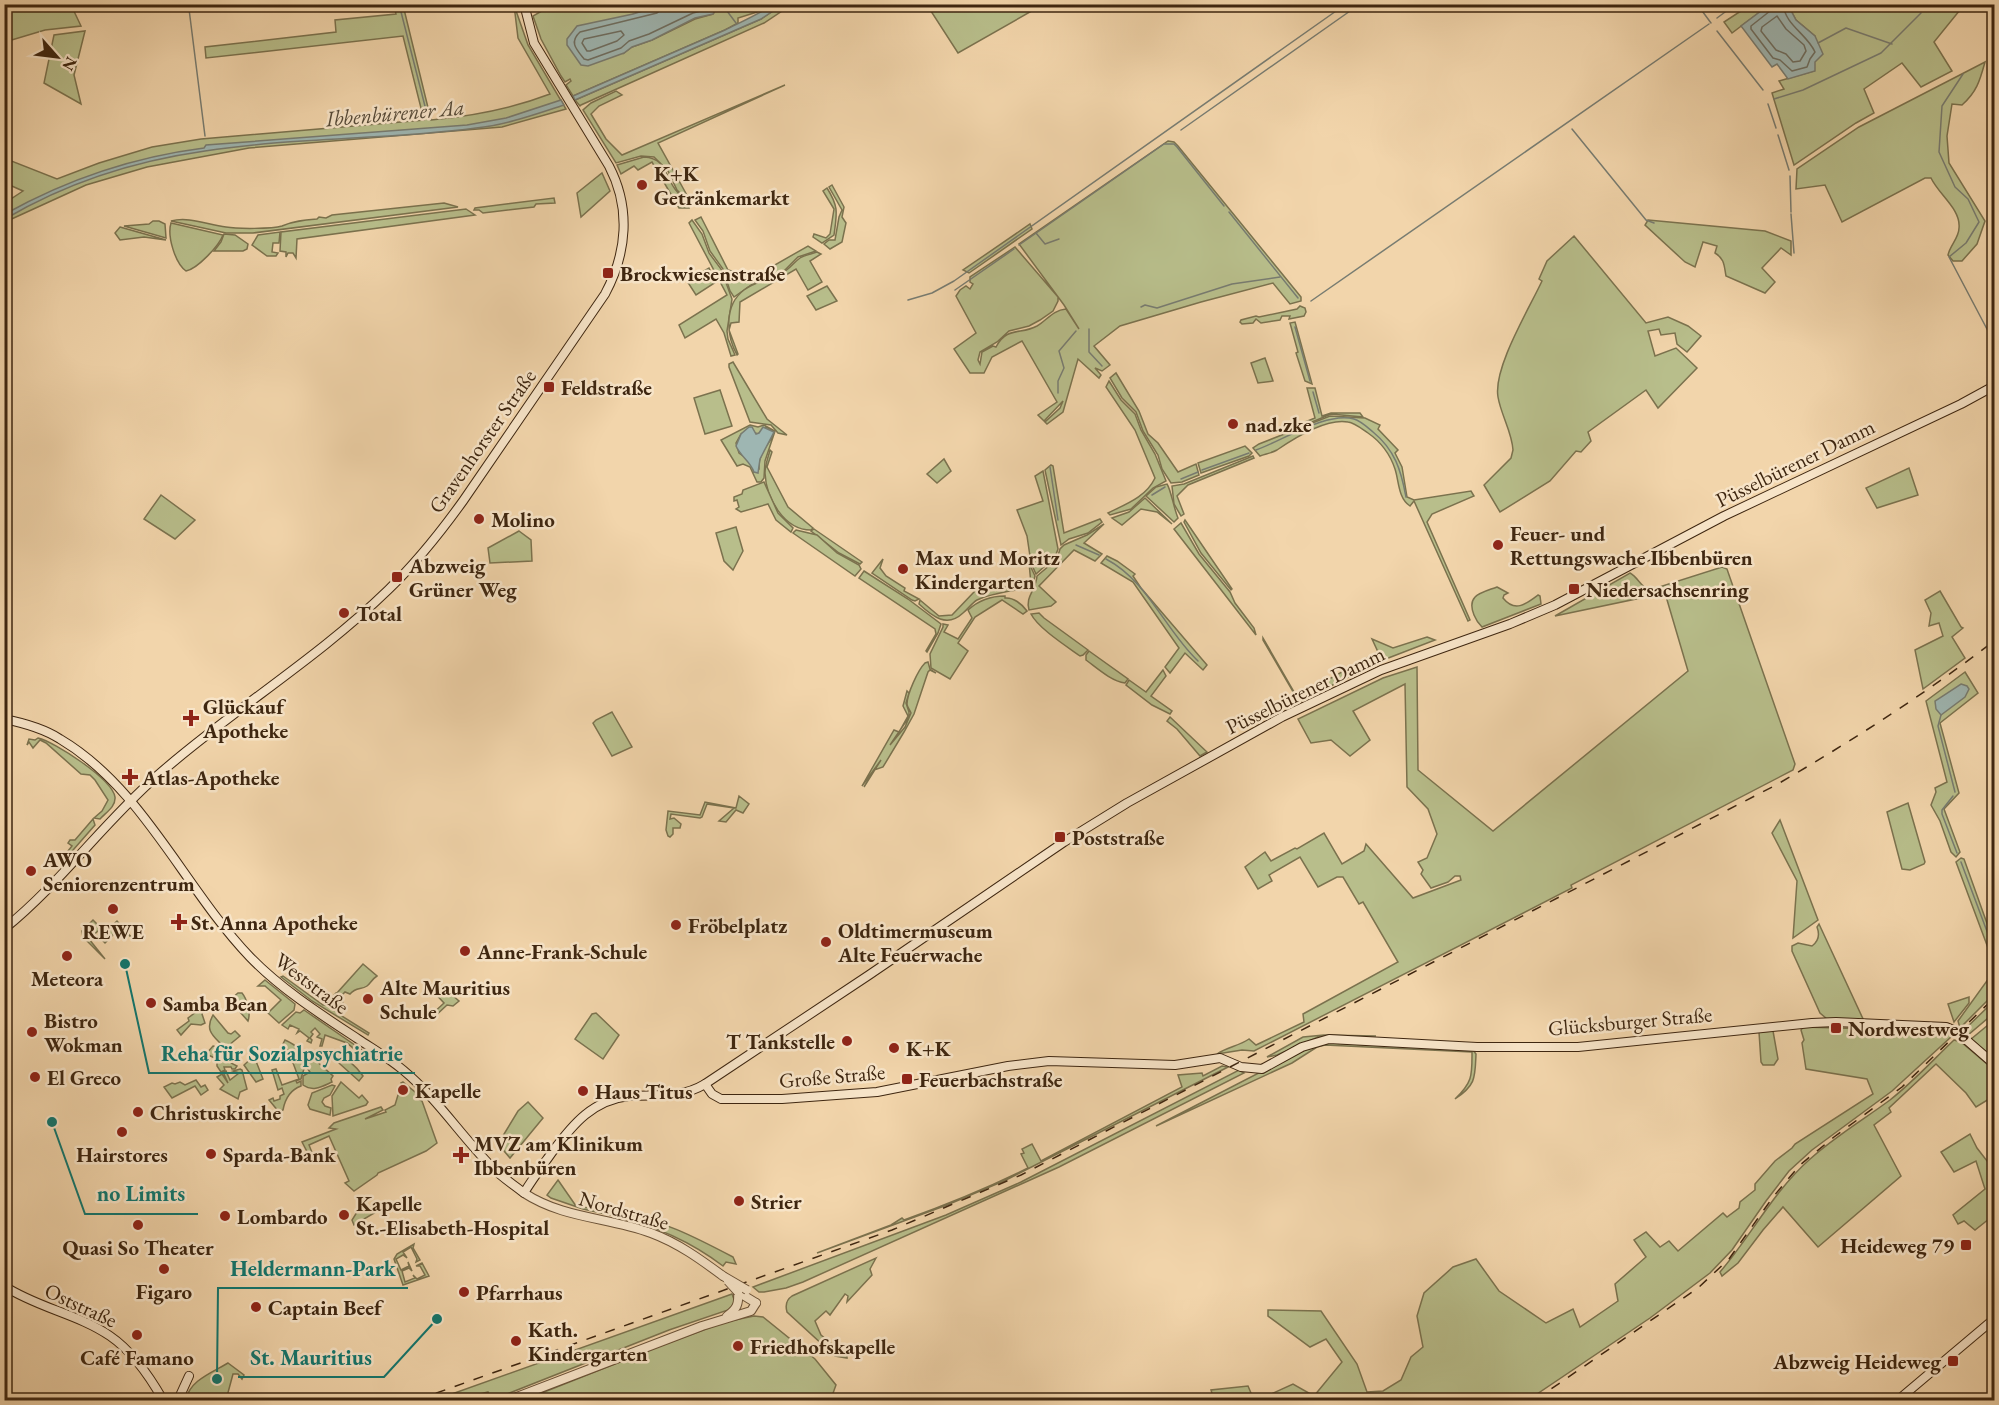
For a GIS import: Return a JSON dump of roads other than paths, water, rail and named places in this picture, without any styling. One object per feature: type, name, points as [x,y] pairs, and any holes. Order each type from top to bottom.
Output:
[{"type":"main road","name":"Gravenhorster Straße","points":[[4,929],[67,869],[129,801],[171,764],[346,627],[412,566],[457,509],[598,306],[618,267],[624,238],[624,214],[616,182],[534,43],[524,4]]},
{"type":"main road","name":"Püsselbürener Damm","points":[[705,1084],[1074,836],[1127,803],[1282,717],[1381,670],[1556,605],[1724,516],[1995,386]]},
{"type":"main road","name":"Weststraße","points":[[4,719],[44,731],[68,744],[108,775],[207,907],[251,958],[299,999],[402,1069],[432,1099],[492,1168],[524,1193]]},
{"type":"main road","name":"Glücksburger Straße","points":[[1262,1069],[1302,1047],[1329,1039],[1477,1047],[1578,1047],[1790,1024],[1836,1022],[1946,1027],[1956,1031],[1995,1064]]},
{"type":"main road","name":"Große Straße","points":[[705,1084],[712,1095],[721,1100],[782,1100],[877,1092],[1015,1065],[1049,1061],[1175,1065],[1220,1058],[1241,1067],[1262,1069]]},
{"type":"main road","points":[[524,1193],[574,1124],[598,1105],[626,1096],[676,1095],[705,1084]]},
{"type":"main road","name":"Oststraße","points":[[4,1286],[32,1302],[84,1322],[110,1336],[132,1357],[161,1397]]},
{"type":"main road","points":[[1898,1401],[1995,1319]]},
{"type":"main road","points":[[178,1401],[189,1376]]},
{"type":"street","name":"Nordstraße","points":[[524,1193],[546,1206],[656,1235],[677,1244],[723,1276],[738,1292],[756,1303]]},
{"type":"street","points":[[508,1401],[726,1317],[751,1311],[756,1303],[754,1295],[723,1276]]},
{"type":"street","points":[[735,1311],[738,1305],[738,1292]]},
{"type":"street","points":[[726,1317],[756,1303]]},
{"type":"water","points":[[665,4],[724,5],[724,7],[717,8],[713,14],[695,18],[652,40],[632,47],[624,53],[588,66],[581,65],[567,45],[567,39],[577,26],[633,14]]},
{"type":"water","points":[[774,4],[782,5],[761,19],[575,100],[573,96],[725,30]]},
{"type":"water","points":[[1769,5],[1788,5],[1796,20],[1815,36],[1823,54],[1815,62],[1815,71],[1788,79],[1777,64],[1772,67],[1741,26]]},
{"type":"water","points":[[561,100],[564,105],[487,127],[408,135],[239,146],[179,155],[127,167],[76,184],[5,219],[5,214],[76,181],[126,164],[204,148],[206,145],[467,125],[506,118]]},
{"type":"water","points":[[752,427],[756,434],[763,427],[774,432],[760,459],[758,473],[754,472],[736,446],[741,434]]},
{"type":"water","points":[[1961,684],[1969,689],[1965,697],[1941,715],[1936,709],[1935,701]]},
{"type":"waterway","name":"Ibbenbürener Aa","points":[[399,4],[428,118]]},
{"type":"waterway","points":[[908,300],[932,293],[954,281],[1346,4]]},
{"type":"waterway","points":[[1181,130],[1360,4]]},
{"type":"waterway","points":[[1697,4],[1711,23]]},
{"type":"waterway","points":[[1717,18],[1736,4]]},
{"type":"waterway","points":[[1927,9],[1940,4]]},
{"type":"waterway","points":[[724,7],[736,23]]},
{"type":"waterway","points":[[189,9],[205,136]]},
{"type":"waterway","points":[[1774,99],[1803,90],[1881,53],[1921,13]]},
{"type":"waterway","points":[[1311,301],[1709,24]]},
{"type":"waterway","points":[[1818,43],[1846,28],[1892,44]]},
{"type":"waterway","points":[[1717,31],[1763,90]]},
{"type":"waterway","points":[[1963,74],[1942,106],[1939,152],[1955,187],[1968,199],[1979,222],[1966,243],[1949,257],[1988,331]]},
{"type":"waterway","points":[[1768,104],[1776,128]]},
{"type":"waterway","points":[[1572,129],[1646,220],[1654,223]]},
{"type":"waterway","points":[[1778,135],[1789,170]]},
{"type":"waterway","points":[[1019,245],[1164,144],[1174,144],[1177,147],[1224,206]]},
{"type":"waterway","points":[[1790,176],[1791,212]]},
{"type":"waterway","points":[[1229,212],[1298,298]]},
{"type":"waterway","points":[[1791,214],[1794,253]]},
{"type":"waterway","points":[[1036,233],[1045,244],[1059,239]]},
{"type":"waterway","points":[[955,290],[1014,249]]},
{"type":"waterway","points":[[1141,307],[1145,305],[1157,308],[1232,284],[1280,277]]},
{"type":"waterway","points":[[1295,327],[1310,381]]},
{"type":"waterway","points":[[1089,329],[1089,352],[1102,366]]},
{"type":"waterway","points":[[1058,393],[1058,381],[1064,368],[1059,351],[1076,331]]},
{"type":"waterway","points":[[1313,392],[1319,413]]},
{"type":"waterway","points":[[1256,450],[1318,423],[1331,419],[1354,419],[1381,439],[1392,453],[1402,478],[1406,497]]},
{"type":"waterway","points":[[1202,470],[1249,453]]},
{"type":"waterway","points":[[1050,467],[1058,520]]},
{"type":"waterway","points":[[1181,479],[1198,472]]},
{"type":"waterway","points":[[1152,495],[1165,487]]},
{"type":"waterway","points":[[1076,545],[1099,555]]},
{"type":"waterway","points":[[1106,559],[1121,568],[1145,593],[1186,649],[1198,661]]},
{"type":"waterway","points":[[1941,715],[1938,726],[1955,792]]},
{"type":"waterway","points":[[1953,796],[1942,810],[1942,814],[1957,853]]},
{"type":"waterway","points":[[1961,862],[1991,942]]},
{"type":"railway","points":[[417,1400],[892,1230],[1021,1175],[1776,785],[1888,716],[1942,680],[1994,641]]},
{"type":"railway","points":[[1535,1400],[1698,1288],[1729,1259],[1773,1197],[1800,1165],[1902,1087],[1994,998]]},
{"type":"place","name":"K+K Getränkemarkt","points":[[642,185]]},
{"type":"place","name":"Brockwiesenstraße","points":[[608,273]]},
{"type":"place","name":"Feldstraße","points":[[549,387]]},
{"type":"place","name":"nad.zke","points":[[1233,424]]},
{"type":"place","name":"Molino","points":[[479,519]]},
{"type":"place","name":"Feuer- und Rettungswache Ibbenbüren","points":[[1498,545]]},
{"type":"place","name":"Max und Moritz Kindergarten","points":[[903,569]]},
{"type":"place","name":"Abzweig Grüner Weg","points":[[397,577]]},
{"type":"place","name":"Niedersachsenring","points":[[1574,589]]},
{"type":"place","name":"Total","points":[[344,613]]},
{"type":"place","name":"Glückauf Apotheke","points":[[191,718]]},
{"type":"place","name":"Atlas-Apotheke","points":[[130,777]]},
{"type":"place","name":"Poststraße","points":[[1060,837]]},
{"type":"place","name":"AWO Seniorenzentrum","points":[[31,871]]},
{"type":"place","name":"REWE","points":[[113,909]]},
{"type":"place","name":"St. Anna Apotheke","points":[[179,922]]},
{"type":"place","name":"Fröbelplatz","points":[[676,925]]},
{"type":"place","name":"Oldtimermuseum Alte Feuerwache","points":[[826,942]]},
{"type":"place","name":"Anne-Frank-Schule","points":[[465,951]]},
{"type":"place","name":"Meteora","points":[[67,956]]},
{"type":"place","name":"Reha für Sozialpsychiatrie","points":[[125,964]]},
{"type":"place","name":"Alte Mauritius Schule","points":[[368,999]]},
{"type":"place","name":"Samba Bean","points":[[151,1003]]},
{"type":"place","name":"Nordwestweg","points":[[1836,1028]]},
{"type":"place","name":"Bistro Wokman","points":[[32,1032]]},
{"type":"place","name":"T Tankstelle","points":[[847,1041]]},
{"type":"place","name":"K+K","points":[[894,1048]]},
{"type":"place","name":"El Greco","points":[[35,1077]]},
{"type":"place","name":"Feuerbachstraße","points":[[907,1079]]},
{"type":"place","name":"Kapelle","points":[[403,1090]]},
{"type":"place","name":"Haus Titus","points":[[583,1091]]},
{"type":"place","name":"Christuskirche","points":[[138,1112]]},
{"type":"place","name":"no Limits","points":[[52,1122]]},
{"type":"place","name":"Hairstores","points":[[122,1132]]},
{"type":"place","name":"Sparda-Bank","points":[[211,1154]]},
{"type":"place","name":"MVZ am Klinikum Ibbenbüren","points":[[461,1155]]},
{"type":"place","name":"Strier","points":[[739,1201]]},
{"type":"place","name":"Kapelle St.-Elisabeth-Hospital","points":[[344,1215]]},
{"type":"place","name":"Lombardo","points":[[225,1216]]},
{"type":"place","name":"Quasi So Theater","points":[[138,1225]]},
{"type":"place","name":"Heideweg 79","points":[[1966,1245]]},
{"type":"place","name":"Figaro","points":[[164,1269]]},
{"type":"place","name":"Pfarrhaus","points":[[464,1292]]},
{"type":"place","name":"Captain Beef","points":[[256,1307]]},
{"type":"place","name":"St. Mauritius","points":[[437,1319]]},
{"type":"place","name":"Café Famano","points":[[137,1335]]},
{"type":"place","name":"Kath. Kindergarten","points":[[516,1341]]},
{"type":"place","name":"Friedhofskapelle","points":[[738,1346]]},
{"type":"place","name":"Abzweig Heideweg","points":[[1953,1361]]},
{"type":"place","name":"Heldermann-Park","points":[[217,1379]]}]
